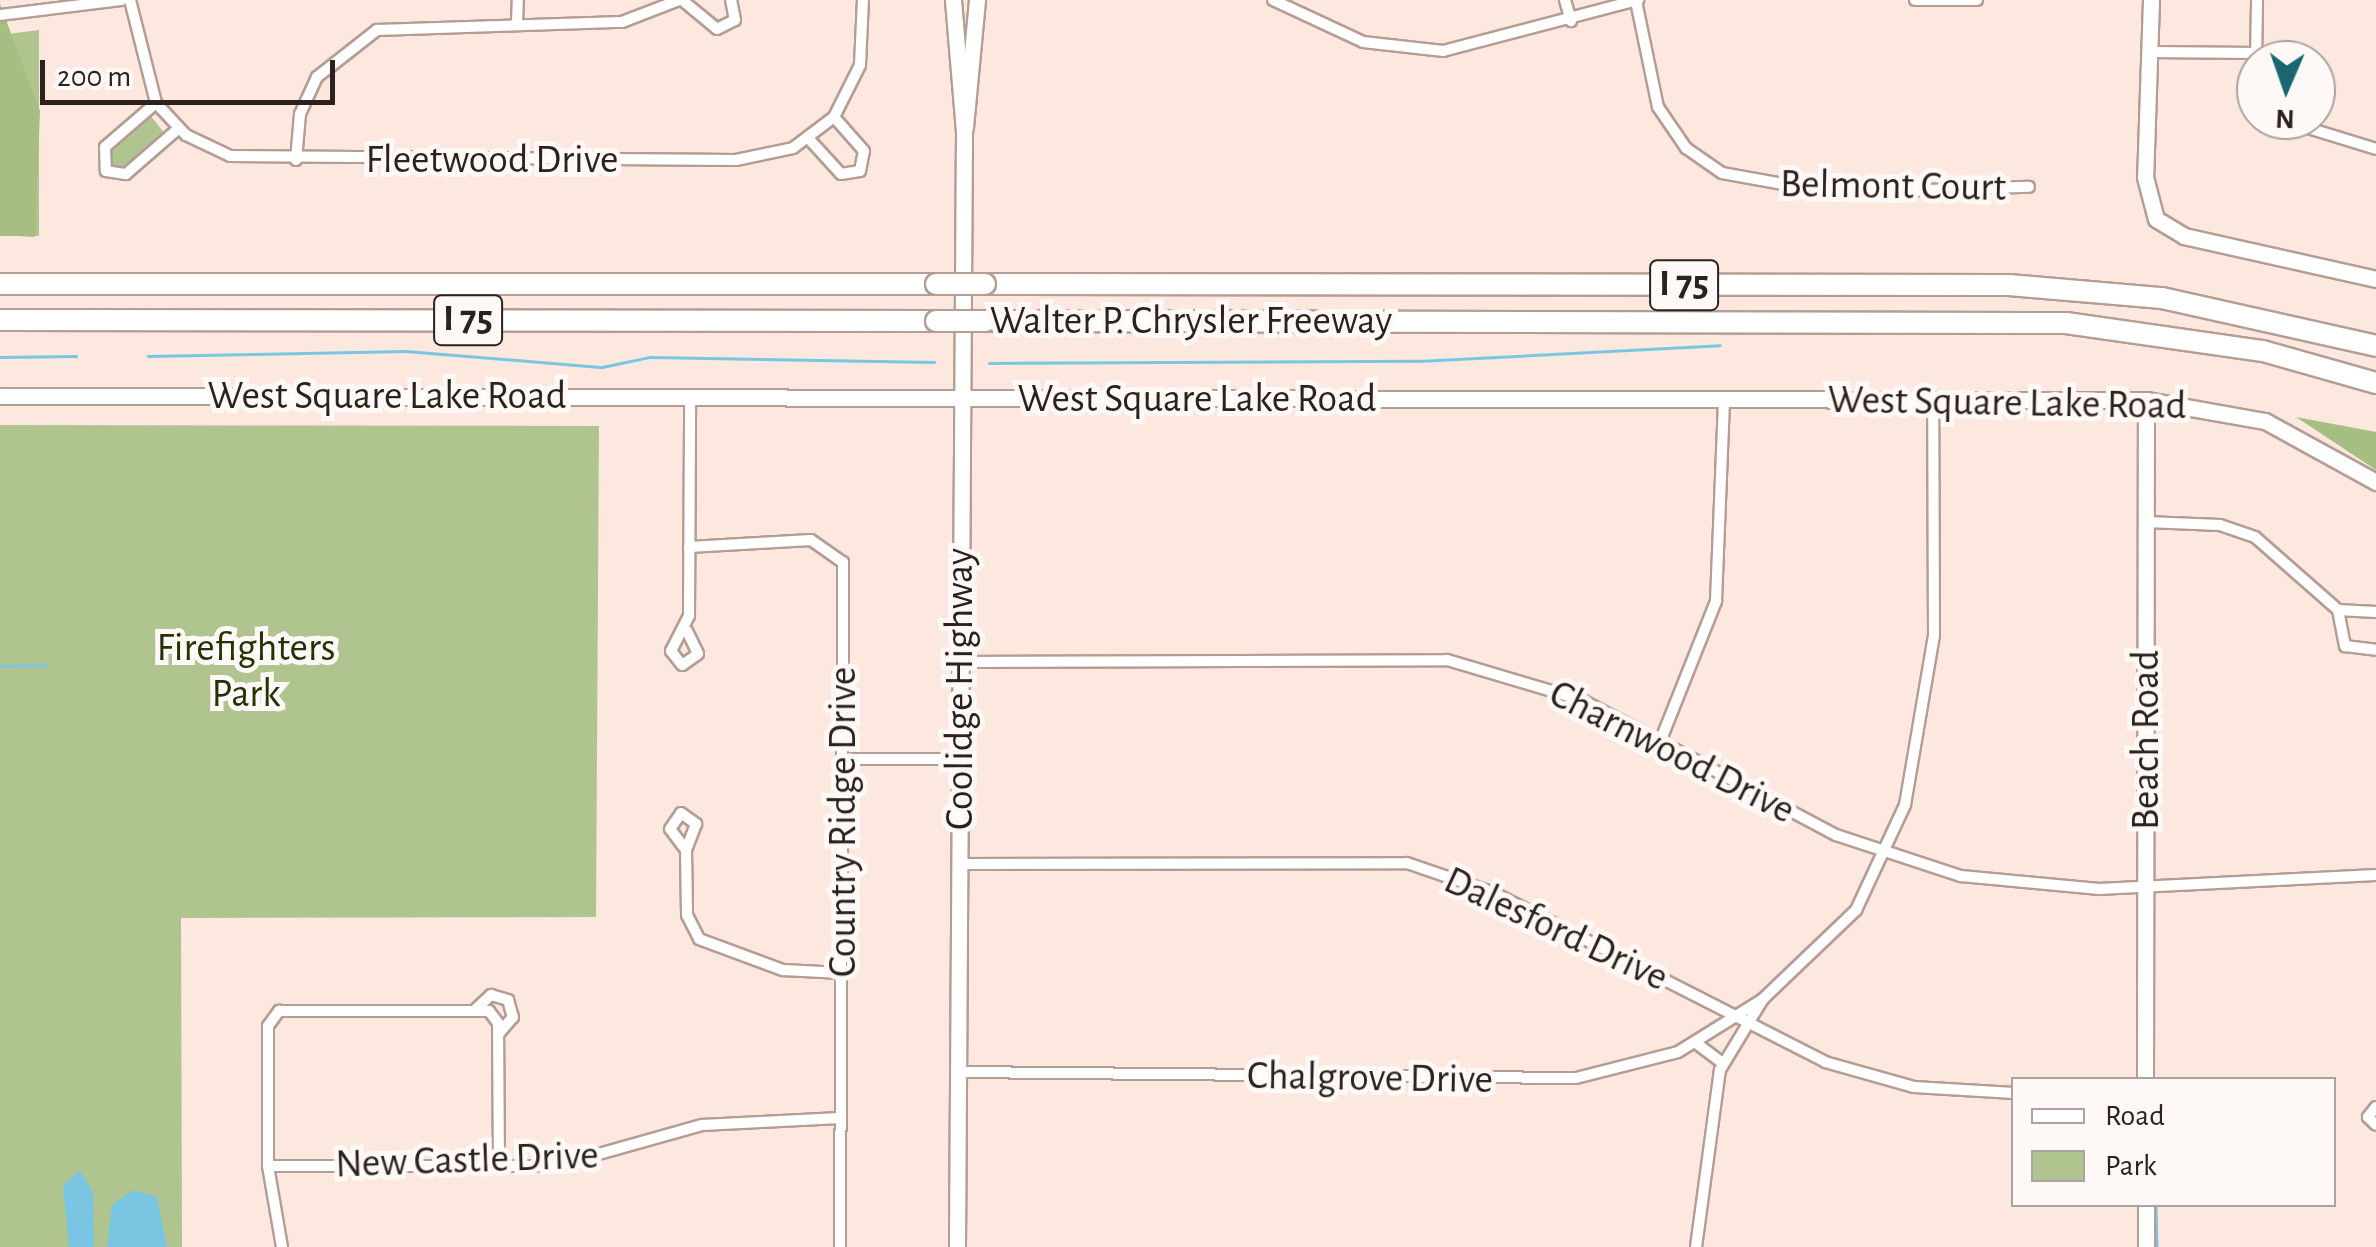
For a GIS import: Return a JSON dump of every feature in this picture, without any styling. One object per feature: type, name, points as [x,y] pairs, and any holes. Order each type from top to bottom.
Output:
[{"type":"highway","name":"Walter P. Chrysler Freeway","points":[[0,284],[2009,285],[2180,301],[2376,346]]},
{"type":"highway","name":"Walter P. Chrysler Freeway","points":[[0,320],[2066,324],[2263,351],[2376,382]]},
{"type":"main road","name":"Coolidge Highway","points":[[953,0],[964,131],[957,1247]]},
{"type":"main road","name":"Coolidge Highway","points":[[964,131],[977,0]]},
{"type":"main road","points":[[2151,0],[2145,188],[2161,225],[2376,279]]},
{"type":"main road","name":"West Square Lake Road","points":[[0,396],[2146,400],[2265,421],[2376,482]]},
{"type":"main road","name":"Beach Road","points":[[2145,1077],[2146,400]]},
{"type":"main road","points":[[2146,1207],[2146,1247]]},
{"type":"street","points":[[0,15],[122,0]]},
{"type":"street","name":"Fleetwood Drive","points":[[130,0],[156,103],[178,129],[230,156],[296,160],[736,160],[810,139],[834,117],[860,65],[863,0]]},
{"type":"street","points":[[517,23],[518,0]]},
{"type":"street","points":[[296,160],[308,92],[347,46],[393,26],[622,22],[681,0],[717,29],[734,20],[731,0]]},
{"type":"street","points":[[1273,0],[1344,36],[1419,50],[1496,44],[1638,0]]},
{"type":"street","points":[[1565,0],[1571,21]]},
{"type":"street","name":"Belmont Court","points":[[1638,0],[1658,108],[1686,148],[1722,173],[1833,193],[2029,187]]},
{"type":"street","points":[[1915,0],[1977,0]]},
{"type":"street","points":[[2256,40],[2257,0]]},
{"type":"street","points":[[2151,52],[2236,55]]},
{"type":"street","points":[[156,103],[105,148],[106,171],[126,174],[178,129]]},
{"type":"street","points":[[810,139],[841,174],[860,171],[861,146],[834,117]]},
{"type":"street","points":[[2336,137],[2376,149]]},
{"type":"street","points":[[687,631],[690,395]]},
{"type":"street","points":[[1696,1247],[1723,1064],[1764,999],[1846,924],[1887,856],[1918,755],[1933,654],[1933,399]]},
{"type":"street","points":[[1660,742],[1716,602],[1724,400]]},
{"type":"street","points":[[2146,522],[2242,531],[2338,610],[2376,612]]},
{"type":"street","name":"Country Ridge Drive","points":[[689,547],[812,540],[840,554],[844,758],[840,1247]]},
{"type":"street","points":[[2338,610],[2344,646],[2376,650]]},
{"type":"street","name":"Charnwood Drive","points":[[960,662],[1447,660],[1560,691],[1887,856],[2022,887],[2145,889],[2376,875]]},
{"type":"street","points":[[844,758],[960,759]]},
{"type":"street","points":[[686,850],[687,915],[698,938],[783,970],[842,972]]},
{"type":"street","name":"Dalesford Drive","points":[[959,864],[1407,863],[1494,893],[1751,1022],[1876,1078],[2011,1093]]},
{"type":"street","points":[[476,1009],[491,995],[508,1000],[513,1017],[499,1034]]},
{"type":"street","name":"Chalgrove Drive","points":[[958,1072],[1558,1079],[1638,1066],[1696,1043],[1735,1014],[1764,999]]},
{"type":"street","points":[[282,1247],[268,1166],[272,1015],[476,1009],[495,1016],[499,1034],[499,1166]]},
{"type":"street","points":[[1696,1043],[1723,1064]]},
{"type":"street","points":[[2376,1106],[2368,1116],[2376,1126]]},
{"type":"street","name":"New Castle Drive","points":[[268,1166],[588,1163],[735,1119],[840,1118]]},
{"type":"green space","points":[[0,4],[40,111],[35,237],[0,235]]},
{"type":"green space","points":[[39,30],[39,236],[0,236],[0,35]]},
{"type":"green space","points":[[150,115],[165,134],[123,169],[109,167],[110,150]]},
{"type":"green space","points":[[2296,417],[2376,432],[2376,470]]},
{"type":"green space","name":"Firefighters Park","points":[[0,425],[599,426],[596,917],[181,918],[182,1247],[0,1247]]},
{"type":"water","points":[[80,1170],[93,1193],[94,1247],[69,1247],[63,1186]]},
{"type":"water","points":[[133,1190],[157,1197],[167,1247],[107,1247],[112,1205]]},
{"type":"waterway","points":[[989,363],[1419,361],[1720,345]]},
{"type":"waterway","points":[[148,356],[406,351],[602,367],[650,357],[934,362]]},
{"type":"waterway","points":[[0,357],[76,356]]},
{"type":"waterway","points":[[0,666],[45,665]]},
{"type":"waterway","points":[[2156,1207],[2157,1247]]}]
